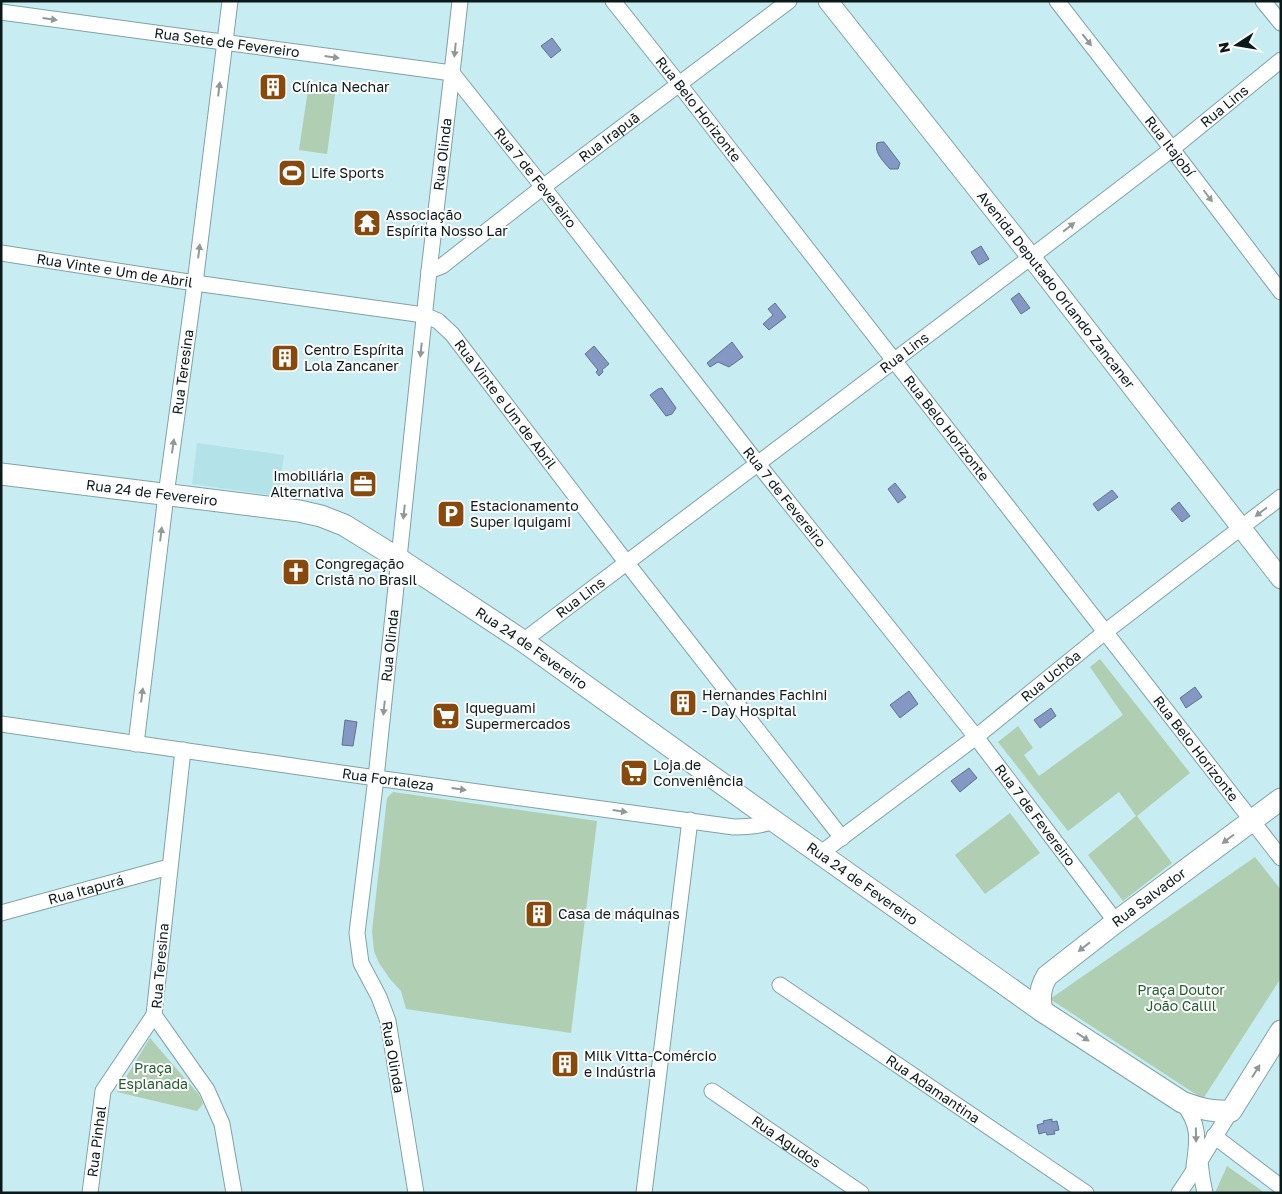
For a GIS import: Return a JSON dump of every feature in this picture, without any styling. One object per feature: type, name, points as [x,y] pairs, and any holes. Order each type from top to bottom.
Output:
[{"type":"main road","name":"Rua 24 de Fevereiro","points":[[1,474],[292,510],[321,516],[344,524],[524,641],[1042,1011],[1182,1102],[1208,1111],[1231,1111]]},
{"type":"main road","name":"Rua Salvador","points":[[1047,976],[1116,922],[1281,800]]},
{"type":"main road","name":"Rua 24 de Fevereiro","points":[[998,979],[1023,983],[1047,976]]},
{"type":"main road","points":[[1042,1011],[1040,993],[1042,984],[1047,976]]},
{"type":"main road","points":[[1231,1111],[1281,1031]]},
{"type":"street","name":"Rua Teresina","points":[[136,744],[230,1]]},
{"type":"street","name":"Rua Olinda","points":[[416,1193],[388,1021],[379,997],[361,963],[357,933],[376,778],[424,315],[460,1]]},
{"type":"street","name":"Rua Belo Horizonte","points":[[613,1],[1281,858]]},
{"type":"street","name":"Rua Irapuã","points":[[429,271],[442,266],[789,1]]},
{"type":"street","name":"Avenida Deputado Orlando Zancaner","points":[[828,1],[1031,257],[1281,579]]},
{"type":"street","name":"Rua Itajobí","points":[[1057,1],[1281,292]]},
{"type":"street","points":[[1263,1],[1281,23]]},
{"type":"street","name":"Rua Sete de Fevereiro","points":[[1,12],[452,73]]},
{"type":"street","name":"Rua Lins","points":[[524,641],[1031,257],[1172,148],[1281,60]]},
{"type":"street","name":"Rua 7 de Fevereiro","points":[[452,73],[758,464],[976,737],[1116,922]]},
{"type":"street","name":"Rua Vinte e Um de Abril","points":[[1,253],[424,315],[438,321],[452,334],[626,562],[842,838]]},
{"type":"street","name":"Rua Uchôa","points":[[820,853],[976,737],[1105,632],[1281,497]]},
{"type":"street","name":"Rua Fortaleza","points":[[1,724],[734,827],[760,826],[774,821]]},
{"type":"street","name":"Rua Teresina","points":[[182,750],[154,1015],[206,1090],[222,1124],[234,1193]]},
{"type":"street","points":[[644,1193],[690,820]]},
{"type":"street","name":"Rua Itapurá","points":[[1,912],[169,867]]},
{"type":"street","name":"Rua Adamantina","points":[[780,985],[1086,1193]]},
{"type":"street","name":"Rua Pinhal","points":[[90,1193],[103,1091],[154,1015]]},
{"type":"street","name":"Rua Agudos","points":[[712,1091],[861,1193]]},
{"type":"street","points":[[1182,1102],[1191,1112],[1196,1124],[1196,1167],[1202,1178],[1205,1193]]},
{"type":"street","points":[[1179,1193],[1231,1111]]},
{"type":"street","points":[[1214,1136],[1281,1187]]},
{"type":"shaded area","points":[[552,38],[561,50],[551,58],[541,46]]},
{"type":"shaded area","points":[[884,142],[900,163],[898,169],[890,169],[880,157],[876,147],[877,143]]},
{"type":"shaded area","points":[[981,246],[989,259],[979,265],[971,252]]},
{"type":"shaded area","points":[[1019,293],[1030,308],[1021,314],[1011,299]]},
{"type":"shaded area","points":[[775,303],[786,317],[769,330],[763,324],[773,315],[768,309]]},
{"type":"shaded area","points":[[732,342],[743,357],[729,367],[718,362],[710,367],[707,363]]},
{"type":"shaded area","points":[[594,346],[609,364],[602,370],[603,372],[599,376],[596,372],[598,370],[585,354]]},
{"type":"shaded area","points":[[662,388],[676,408],[672,414],[666,416],[650,395]]},
{"type":"shaded area","points":[[197,443],[284,455],[278,496],[192,484]]},
{"type":"shaded area","points":[[895,483],[906,497],[898,503],[888,489]]},
{"type":"shaded area","points":[[1112,490],[1118,497],[1098,511],[1093,504]]},
{"type":"shaded area","points":[[1179,502],[1190,516],[1182,522],[1171,509]]},
{"type":"shaded area","points":[[1195,687],[1202,697],[1186,708],[1180,698]]},
{"type":"shaded area","points":[[909,691],[918,704],[900,718],[890,705]]},
{"type":"shaded area","points":[[1051,708],[1056,716],[1040,728],[1034,720]]},
{"type":"shaded area","points":[[345,720],[357,722],[353,746],[342,745]]},
{"type":"shaded area","points":[[969,768],[977,778],[960,792],[951,781]]},
{"type":"shaded area","points":[[1052,1119],[1052,1122],[1057,1121],[1059,1130],[1054,1131],[1055,1134],[1047,1135],[1046,1132],[1039,1134],[1037,1125]]},
{"type":"green space","points":[[309,83],[336,87],[327,154],[299,150]]},
{"type":"green space","points":[[1100,659],[1190,773],[1137,816],[1172,863],[1123,901],[1088,855],[1136,816],[1119,792],[1068,831],[998,742],[1018,726],[1033,748],[1024,755],[1039,776],[1123,715],[1090,667]]},
{"type":"green space","points":[[393,792],[597,821],[571,1033],[406,1009],[401,991],[379,963],[374,951],[372,931],[387,798]]},
{"type":"green space","points":[[1010,813],[1040,853],[985,894],[955,855]]},
{"type":"green space","name":"Praça Doutor João Callil","points":[[1255,857],[1281,890],[1281,978],[1203,1099],[1050,999]]},
{"type":"green space","name":"Praça Esplanada","points":[[150,1038],[200,1096],[203,1104],[197,1111],[117,1092]]},
{"type":"green space","points":[[1227,1166],[1265,1193],[1215,1193]]},
{"type":"place","name":"Clínica Nechar","points":[[273,87]]},
{"type":"place","name":"Life Sports","points":[[292,173]]},
{"type":"place","name":"Associação Espírita Nosso Lar","points":[[367,223]]},
{"type":"place","name":"Centro Espírita Lola Zancaner","points":[[285,358]]},
{"type":"place","name":"Imobiliária Alternativa","points":[[363,484]]},
{"type":"place","name":"Estacionamento Super Iquigami","points":[[451,514]]},
{"type":"place","name":"Congregação Cristã no Brasil","points":[[296,572]]},
{"type":"place","name":"Hernandes Fachini - Day Hospital","points":[[683,703]]},
{"type":"place","name":"Iqueguami Supermercados","points":[[446,716]]},
{"type":"place","name":"Loja de Conveniência","points":[[634,773]]},
{"type":"place","name":"Casa de máquinas","points":[[539,914]]},
{"type":"place","name":"Milk Vitta-Comércio e Indústria","points":[[565,1064]]}]
